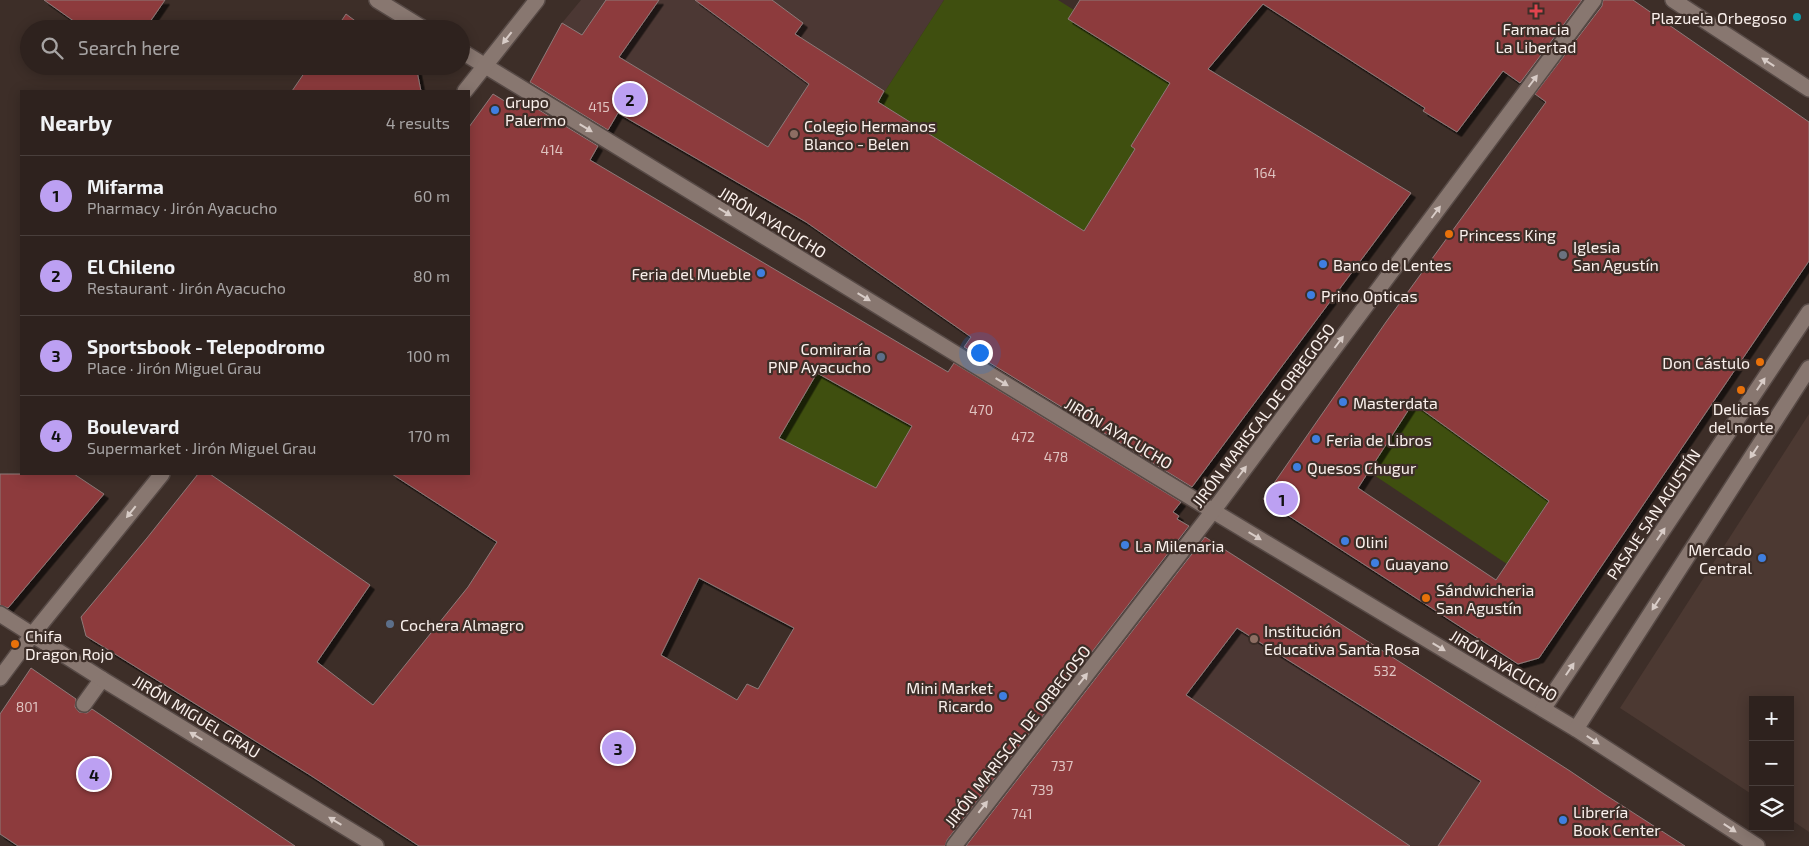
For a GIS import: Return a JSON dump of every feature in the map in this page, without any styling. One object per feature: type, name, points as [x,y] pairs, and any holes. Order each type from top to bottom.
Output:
[{"type":"street","points":[[377,0],[409,20]]},
{"type":"street","points":[[466,90],[537,0]]},
{"type":"street","name":"JIRÓN MARISCAL DE ORBEGOSO","points":[[954,846],[1213,511],[1594,0]]},
{"type":"street","points":[[1673,0],[1809,89]]},
{"type":"street","name":"JIRÓN AYACUCHO","points":[[470,57],[1213,511],[1576,729],[1757,846]]},
{"type":"street","name":"PASAJE SAN AGUSTÍN","points":[[1543,710],[1809,312]]},
{"type":"street","points":[[1576,729],[1809,368]]},
{"type":"street","points":[[0,678],[32,635],[161,475]]},
{"type":"street","name":"JIRÓN MIGUEL GRAU","points":[[0,614],[102,679],[376,846]]},
{"type":"street","points":[[84,704],[102,679]]},
{"type":"shaded area","name":"Colegio Hermanos Blanco - Belen","points":[[581,0],[944,0],[878,102],[944,143],[866,263],[803,220],[542,61],[562,23]]},
{"type":"shaded area","name":"Mercado Central","points":[[1809,414],[1809,832],[1794,822],[1794,696],[1749,696],[1749,792],[1620,708]]},
{"type":"shaded area","name":"Institución Educativa Santa Rosa","points":[[1214,542],[1570,771],[1523,846],[1254,846],[1072,736]]},
{"type":"green space","points":[[944,0],[1058,0],[1074,10],[1068,19],[1170,83],[1131,146],[1135,149],[1071,252],[1053,212],[878,102]]},
{"type":"green space","points":[[817,373],[912,426],[876,489],[779,438]]},
{"type":"green space","points":[[1413,402],[1549,500],[1507,564],[1368,471]]},
{"type":"building","points":[[44,0],[165,0],[151,20],[72,20]]},
{"type":"building","points":[[606,0],[659,0],[619,57],[768,147],[809,84],[695,0],[772,0],[803,23],[795,34],[884,91],[878,102],[1084,231],[1135,149],[1131,146],[1170,83],[1068,19],[1080,0],[1582,0],[1520,83],[1503,71],[1457,132],[1423,111],[1425,108],[1263,4],[1208,69],[1411,193],[1192,487],[964,347],[971,337],[806,222],[618,113],[608,130],[530,82],[562,23],[582,35]]},
{"type":"building","points":[[1603,0],[1633,0],[1809,122],[1809,261],[1539,658],[1518,664],[1263,499],[1386,322],[1546,102],[1535,94],[1602,6]],"holes":[[[1413,403],[1549,501],[1496,580],[1358,488]]]},
{"type":"building","points":[[346,14],[354,20],[342,20]]},
{"type":"building","points":[[303,75],[418,75],[421,90],[293,90]]},
{"type":"building","points":[[493,94],[516,108],[521,99],[598,146],[590,160],[948,372],[954,363],[1181,502],[1173,512],[1179,516],[1177,519],[1189,526],[947,840],[945,846],[419,846],[310,775],[86,636],[81,617],[197,475],[211,475],[370,585],[317,662],[373,705],[468,587],[497,542],[394,475],[470,475],[470,126]],"holes":[[[817,373],[912,426],[876,488],[779,438]],[[699,578],[794,628],[758,689],[747,684],[737,700],[661,655]]]},
{"type":"building","points":[[0,474],[76,475],[104,494],[8,608],[0,605]]},
{"type":"building","name":"Institución Educativa Santa Rosa","points":[[1205,537],[1685,846],[1438,846],[1481,781],[1237,628],[1186,695],[1410,846],[966,846]]},
{"type":"building","points":[[31,668],[76,699],[75,707],[79,712],[87,713],[92,709],[295,846],[18,846],[0,834],[0,714]]},
{"type":"place","name":"Farmacia La Libertad","points":[[1536,11]]},
{"type":"place","name":"Plazuela Orbegoso","points":[[1797,17]]},
{"type":"place","name":"El Chileno","points":[[630,99]]},
{"type":"place","name":"Grupo Palermo","points":[[495,110]]},
{"type":"place","name":"Colegio Hermanos Blanco - Belen","points":[[794,134]]},
{"type":"place","name":"Princess King","points":[[1449,234]]},
{"type":"place","name":"Iglesia San Agustín","points":[[1563,255]]},
{"type":"place","name":"Banco de Lentes","points":[[1323,264]]},
{"type":"place","name":"Feria del Mueble","points":[[761,273]]},
{"type":"place","name":"Prino Opticas","points":[[1311,295]]},
{"type":"place","name":"Comiraría PNP Ayacucho","points":[[881,357]]},
{"type":"place","name":"Don Cástulo","points":[[1760,362]]},
{"type":"place","name":"Delicias del norte","points":[[1741,390]]},
{"type":"place","name":"Masterdata","points":[[1343,402]]},
{"type":"place","name":"Feria de Libros","points":[[1316,439]]},
{"type":"place","name":"Quesos Chugur","points":[[1297,467]]},
{"type":"place","name":"Mifarma","points":[[1282,499]]},
{"type":"place","name":"Olini","points":[[1345,541]]},
{"type":"place","name":"La Milenaria","points":[[1125,545]]},
{"type":"place","name":"Mercado Central","points":[[1762,558]]},
{"type":"place","name":"Guayano","points":[[1375,563]]},
{"type":"place","name":"Sándwicheria San Agustín","points":[[1426,598]]},
{"type":"place","name":"Cochera Almagro","points":[[390,624]]},
{"type":"place","name":"Institución Educativa Santa Rosa","points":[[1254,639]]},
{"type":"place","name":"Chifa Dragon Rojo","points":[[15,644]]},
{"type":"place","name":"Mini Market Ricardo","points":[[1003,696]]},
{"type":"place","name":"Sportsbook - Telepodromo","points":[[618,748]]},
{"type":"place","name":"Boulevard","points":[[94,774]]},
{"type":"place","name":"Librería Book Center","points":[[1563,820]]}]
